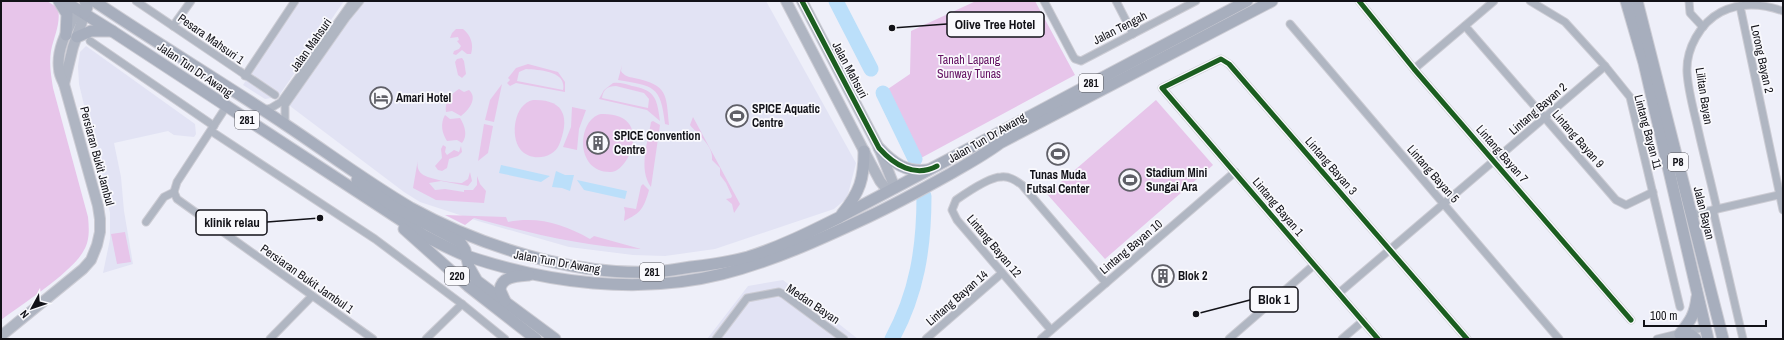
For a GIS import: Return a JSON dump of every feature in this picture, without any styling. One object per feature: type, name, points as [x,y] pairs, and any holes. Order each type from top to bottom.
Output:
[{"type":"main road","points":[[59,1],[67,14],[66,35]]},
{"type":"main road","name":"Jalan Tun Dr Awang","points":[[64,1],[104,8],[285,124],[411,208],[468,235],[523,254],[600,269],[653,272],[725,262],[746,257],[787,242],[892,191],[930,169],[1247,1]]},
{"type":"main road","name":"Jalan Tun Dr Awang","points":[[86,6],[112,31],[425,236],[466,255],[535,274],[600,283],[660,283],[693,280],[728,273],[799,248],[886,208],[973,161],[1000,143],[1272,1]]},
{"type":"main road","name":"Jalan Bayan","points":[[1626,1],[1644,63],[1708,339]]},
{"type":"main road","name":"Jalan Bayan","points":[[1637,1],[1723,339]]},
{"type":"main road","points":[[77,37],[91,31],[112,31]]},
{"type":"main road","points":[[886,208],[892,191],[901,193],[989,146],[1000,143]]},
{"type":"main road","points":[[879,148],[889,160],[898,165],[921,171],[930,169]]},
{"type":"main road","points":[[840,217],[857,194],[864,171],[864,151]]},
{"type":"main road","points":[[326,152],[361,184],[384,201],[408,216],[460,242],[464,247],[466,255]]},
{"type":"main road","name":"220","points":[[382,208],[468,286],[536,339]]},
{"type":"main road","name":"220","points":[[466,255],[468,267],[478,281],[554,339]]},
{"type":"main road","points":[[510,306],[500,292],[502,283],[515,276],[535,274]]},
{"type":"main road","points":[[1706,327],[1711,325],[1713,320],[1709,286]]},
{"type":"main road","points":[[1680,334],[1691,320],[1695,310],[1697,289]]},
{"type":"main road","points":[[1706,327],[1714,329],[1719,339]]},
{"type":"main road","points":[[1680,334],[1691,335],[1696,339]]},
{"type":"street","name":"Pesara Mahsuri 1","points":[[136,1],[275,95]]},
{"type":"street","points":[[174,26],[191,1]]},
{"type":"street","points":[[245,76],[295,1]]},
{"type":"street","name":"Jalan Mahsuri","points":[[283,103],[352,1]]},
{"type":"street","name":"Jalan Mahsuri","points":[[283,103],[360,1]]},
{"type":"street","name":"Jalan Mahsuri","points":[[786,1],[880,181],[892,191]]},
{"type":"street","name":"Jalan Mahsuri","points":[[802,1],[879,148],[892,191]]},
{"type":"street","name":"Jalan Tengah","points":[[1044,1],[1075,59],[1081,61],[1193,2]]},
{"type":"street","points":[[1116,1],[1133,34]]},
{"type":"street","name":"Lintang Bayan 7","points":[[1359,1],[1414,68],[1631,320]]},
{"type":"street","points":[[1414,68],[1494,1]]},
{"type":"street","name":"Lintang Bayan 11","points":[[1530,1],[1565,22],[1605,66],[1630,97],[1680,307]]},
{"type":"street","points":[[1689,1],[1690,13],[1703,27]]},
{"type":"street","name":"Lilitan Bayan","points":[[1743,339],[1687,72],[1690,50],[1703,27],[1716,15],[1740,6],[1767,5],[1783,11]]},
{"type":"street","name":"Persiaran Bukit Jambul","points":[[1,336],[83,270],[91,260],[97,246],[100,232],[98,206],[59,70],[59,54],[66,35],[86,6]]},
{"type":"street","points":[[64,84],[86,6]]},
{"type":"street","name":"Lorong Bayan 2","points":[[1740,6],[1783,210]]},
{"type":"street","name":"Lintang Bayan 5","points":[[1290,24],[1559,339]]},
{"type":"street","name":"Lintang Bayan 9","points":[[1466,26],[1616,200],[1626,205],[1652,192]]},
{"type":"street","points":[[90,41],[212,128],[375,239],[462,304],[505,339]]},
{"type":"street","name":"Lintang Bayan 3","points":[[1162,88],[1221,59],[1229,64],[1467,339]]},
{"type":"street","name":"Lintang Bayan 2","points":[[1338,293],[1605,66]]},
{"type":"street","name":"Lintang Bayan 1","points":[[1162,88],[1378,339]]},
{"type":"street","points":[[262,110],[283,103],[285,124]]},
{"type":"street","points":[[146,222],[164,196],[174,192],[177,182],[226,107]]},
{"type":"street","name":"Lintang Bayan 10","points":[[1041,339],[1235,172]]},
{"type":"street","name":"Lintang Bayan 12","points":[[1051,330],[957,220],[952,210],[956,200],[996,178],[1009,177],[1022,185],[1106,282]]},
{"type":"street","name":"Persiaran Bukit Jambul 1","points":[[174,192],[179,201],[372,339]]},
{"type":"street","points":[[1691,215],[1781,195]]},
{"type":"street","points":[[1229,339],[1314,265]]},
{"type":"street","name":"Lintang Bayan 14","points":[[926,339],[1002,273]]},
{"type":"street","name":"Medan Bayan","points":[[716,339],[747,298],[779,292],[844,339]]},
{"type":"street","points":[[270,339],[312,296]]},
{"type":"street","points":[[426,339],[462,304]]},
{"type":"street","points":[[1342,339],[1363,321]]},
{"type":"street","points":[[1657,339],[1706,327]]},
{"type":"shaded area","points":[[298,1],[344,1],[278,97],[265,99],[243,85]]},
{"type":"shaded area","points":[[361,1],[766,1],[856,163],[847,198],[834,209],[715,249],[665,256],[633,255],[569,247],[478,221],[420,202],[404,192],[286,103]]},
{"type":"shaded area","points":[[86,46],[195,124],[196,134],[194,137],[174,135],[168,131],[114,143],[121,177],[124,211],[133,264],[103,273],[110,239],[110,213],[79,84],[78,66],[80,52]]},
{"type":"shaded area","points":[[783,280],[858,339],[707,339],[748,286]]},
{"type":"green space","points":[[1,1],[47,1],[58,8],[58,25],[50,56],[53,88],[88,217],[89,230],[84,250],[78,259],[58,278],[1,320]]},
{"type":"green space","name":"Tanah Lapang Sunway Tunas","points":[[976,1],[1035,1],[1075,75],[921,158],[885,91],[910,74],[911,31]]},
{"type":"green space","points":[[456,29],[463,29],[470,37],[472,44],[471,54],[467,54],[462,50],[456,55],[453,54],[454,51],[459,49],[461,46],[457,41],[459,40],[458,37],[450,38]]},
{"type":"green space","points":[[462,58],[464,61],[466,74],[462,78],[458,75],[455,62],[457,59]]},
{"type":"green space","points":[[528,64],[558,72],[565,82],[565,92],[516,83],[510,86],[507,83],[510,80],[508,78],[516,68]],"holes":[[[526,69],[545,71],[557,75],[561,79],[563,90],[517,81],[519,72]]]},
{"type":"green space","points":[[622,65],[621,71],[625,75],[653,84],[663,92],[666,98],[669,125],[665,124],[661,102],[658,95],[653,90],[640,84],[618,80]]},
{"type":"green space","points":[[613,83],[620,83],[646,90],[654,96],[658,106],[660,121],[647,110],[599,99],[604,90]],"holes":[[[613,86],[644,93],[649,99],[648,108],[602,98],[606,89]]]},
{"type":"green space","points":[[502,84],[494,122],[485,120],[490,100]]},
{"type":"green space","points":[[459,89],[464,92],[469,90],[473,97],[467,111],[461,116],[452,111],[446,112],[447,102],[453,93]]},
{"type":"green space","points":[[533,100],[552,103],[562,112],[564,119],[564,126],[559,145],[556,150],[547,156],[535,157],[524,153],[520,149],[515,136],[518,114],[527,103]]},
{"type":"green space","name":"Stadium Mini Sungai Ara","points":[[1156,100],[1213,165],[1105,259],[1047,194]]},
{"type":"green space","points":[[572,107],[586,110],[579,129],[577,150],[563,147],[571,127]]},
{"type":"green space","points":[[601,114],[617,116],[628,122],[632,131],[633,142],[630,153],[625,162],[618,169],[611,172],[599,170],[590,164],[585,155],[583,145],[587,125],[593,118]]},
{"type":"green space","points":[[445,115],[450,119],[460,118],[465,131],[465,137],[462,143],[457,140],[447,141],[442,128],[442,122]]},
{"type":"green space","points":[[693,117],[709,147],[690,125]]},
{"type":"green space","points":[[653,121],[660,125],[651,187],[647,180],[644,164],[651,122]]},
{"type":"green space","points":[[484,124],[493,126],[488,153],[478,161]]},
{"type":"green space","points":[[443,145],[446,147],[445,152],[447,155],[454,150],[459,152],[461,146],[462,152],[458,156],[449,159],[447,168],[442,171],[438,170],[435,166],[442,158],[441,149]]},
{"type":"green space","points":[[711,151],[740,204],[734,213],[732,204],[726,199],[731,198],[732,196],[726,183],[720,175],[720,168],[712,160]]},
{"type":"green space","points":[[418,159],[419,171],[425,176],[435,179],[462,183],[468,179],[470,172],[472,181],[468,186],[441,181],[429,183],[435,190],[445,189],[464,192],[464,190],[473,190],[477,185],[477,176],[480,184],[486,191],[484,203],[436,200],[413,188]]},
{"type":"green space","points":[[643,184],[649,190],[643,206],[638,212],[624,221],[624,207],[636,209],[641,186]]},
{"type":"green space","points":[[445,215],[506,217],[508,222],[519,220],[540,221],[561,225],[590,239],[594,236],[641,249],[620,248],[578,242],[536,234],[474,218],[465,225]]},
{"type":"green space","points":[[125,232],[131,262],[117,264],[111,234]]},
{"type":"water","points":[[501,165],[550,176],[541,182],[499,173]]},
{"type":"water","points":[[556,171],[565,175],[574,175],[570,191],[552,187]]},
{"type":"water","points":[[577,180],[627,191],[625,199],[584,190]]},
{"type":"waterway","points":[[836,1],[871,69]]},
{"type":"waterway","points":[[883,93],[915,159]]},
{"type":"waterway","points":[[892,339],[908,305],[917,270],[923,234],[924,196]]},
{"type":"cycle path","points":[[802,1],[879,148],[891,160],[905,168],[921,171],[937,166]]},
{"type":"cycle path","points":[[1359,1],[1414,69],[1631,320]]},
{"type":"cycle path","points":[[1378,339],[1162,88],[1221,59],[1229,64],[1467,339]]},
{"type":"place","name":"Olive Tree Hotel","points":[[892,28]]},
{"type":"place","name":"Amari Hotel","points":[[381,98]]},
{"type":"place","name":"SPICE Aquatic Centre","points":[[737,116]]},
{"type":"place","name":"SPICE Convention Centre","points":[[598,143]]},
{"type":"place","name":"Tunas Muda Futsal Center","points":[[1058,154]]},
{"type":"place","name":"Stadium Mini Sungai Ara","points":[[1130,180]]},
{"type":"place","name":"klinik relau","points":[[320,218]]},
{"type":"place","name":"Blok 2","points":[[1163,276]]},
{"type":"place","name":"Blok 1","points":[[1196,314]]}]
